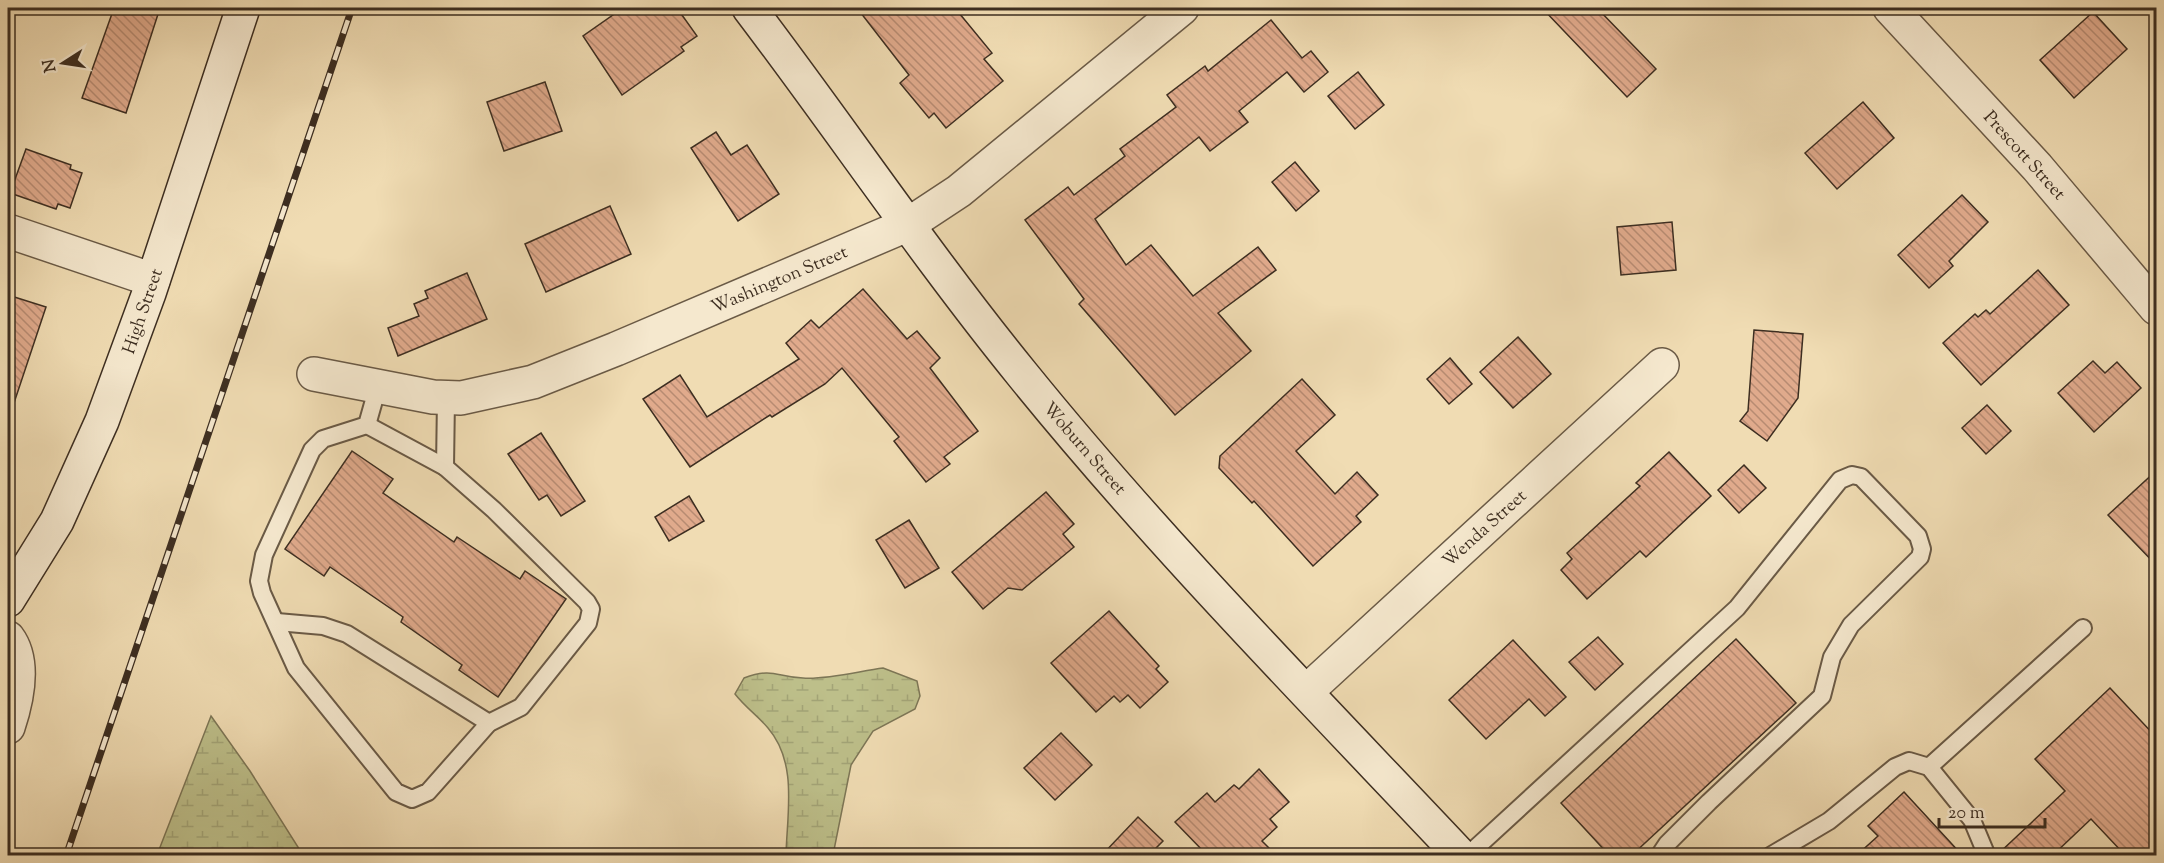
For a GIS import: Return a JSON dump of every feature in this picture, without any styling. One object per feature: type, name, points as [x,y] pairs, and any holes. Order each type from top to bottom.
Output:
[{"type":"street","name":"High Street","points":[[8,600],[57,521],[86,461],[118,381],[243,8]]},
{"type":"street","name":"Woburn Street","points":[[749,8],[1013,363],[1066,427],[1305,692],[1461,855]]},
{"type":"street","name":"Washington Street","points":[[314,375],[446,398],[497,392],[567,369],[909,224],[959,191],[1182,8]]},
{"type":"street","name":"Prescott Street","points":[[1890,8],[2037,167],[2157,308]]},
{"type":"street","points":[[8,231],[153,280]]},
{"type":"street","name":"Wenda Street","points":[[1305,692],[1662,365]]},
{"type":"street","points":[[8,638],[15,653],[18,680],[8,727]]},
{"type":"lane","points":[[367,425],[378,386]]},
{"type":"lane","points":[[445,467],[446,398]]},
{"type":"lane","points":[[367,425],[445,467],[494,510],[587,602],[591,609],[588,623],[521,707],[489,723],[424,795],[412,799],[403,797],[296,668],[277,622],[267,605],[259,581],[264,555],[316,444],[367,425]]},
{"type":"lane","points":[[1467,855],[1737,608],[1840,480],[1852,475],[1861,477],[1918,536],[1922,549],[1920,557],[1863,612],[1840,640],[1832,657],[1822,696],[1666,844],[1659,855]]},
{"type":"lane","points":[[277,622],[323,627],[347,634],[489,723]]},
{"type":"lane","points":[[1929,767],[2083,628]]},
{"type":"lane","points":[[1770,855],[1828,821],[1899,764],[1914,762],[1929,767],[1972,820],[1988,855]]},
{"type":"green space","points":[[883,668],[917,681],[920,696],[915,709],[873,731],[851,765],[833,855],[786,855],[789,789],[784,757],[768,728],[735,694],[744,678],[762,673],[812,678]]},
{"type":"green space","points":[[211,716],[250,771],[303,855],[157,855]]},
{"type":"building","points":[[114,8],[160,8],[126,113],[82,98]]},
{"type":"building","points":[[623,8],[677,8],[697,36],[681,47],[684,51],[622,95],[583,36]]},
{"type":"building","points":[[857,8],[955,8],[992,53],[984,59],[1003,81],[946,128],[934,113],[929,118],[900,83],[909,75]]},
{"type":"building","points":[[1542,8],[1597,8],[1656,69],[1627,97]]},
{"type":"building","points":[[2093,12],[2127,49],[2074,98],[2040,60]]},
{"type":"building","points":[[1271,20],[1302,58],[1311,51],[1328,72],[1304,92],[1287,72],[1239,111],[1248,122],[1210,151],[1199,137],[1095,219],[1126,265],[1151,245],[1193,296],[1258,247],[1276,270],[1218,313],[1251,351],[1175,415],[1079,304],[1084,299],[1025,220],[1068,187],[1074,195],[1125,156],[1120,149],[1176,107],[1167,95],[1205,66],[1208,71]]},
{"type":"building","points":[[1358,72],[1384,105],[1355,129],[1328,96]]},
{"type":"building","points":[[545,82],[562,131],[504,151],[487,102]]},
{"type":"building","points":[[1863,102],[1894,138],[1837,189],[1805,153]]},
{"type":"building","points":[[716,132],[731,155],[747,145],[779,194],[738,221],[691,148]]},
{"type":"building","points":[[26,149],[71,165],[70,169],[82,173],[70,208],[58,204],[56,209],[10,193]]},
{"type":"building","points":[[1295,162],[1319,191],[1296,211],[1272,182]]},
{"type":"building","points":[[1962,195],[1988,222],[1949,261],[1953,266],[1929,288],[1898,255]]},
{"type":"building","points":[[610,206],[631,254],[546,292],[525,244]]},
{"type":"building","points":[[1672,222],[1676,270],[1621,275],[1617,227]]},
{"type":"building","points":[[2038,270],[2069,305],[1981,385],[1943,343],[1975,314],[1978,317],[1986,310],[1990,314]]},
{"type":"building","points":[[467,273],[487,319],[398,356],[388,328],[419,316],[414,304],[428,298],[425,291]]},
{"type":"building","points":[[863,289],[907,339],[917,331],[940,358],[930,368],[978,431],[944,457],[950,464],[926,482],[894,441],[899,437],[842,368],[825,384],[772,417],[770,415],[690,467],[643,399],[680,375],[707,417],[799,359],[786,343],[811,320],[819,328]]},
{"type":"building","points":[[8,295],[46,307],[13,406],[8,405]]},
{"type":"building","points":[[1754,330],[1803,334],[1798,398],[1767,441],[1740,421],[1748,411]]},
{"type":"building","points":[[1518,337],[1551,374],[1513,408],[1480,372]]},
{"type":"building","points":[[1450,358],[1472,384],[1449,404],[1427,379]]},
{"type":"building","points":[[2093,361],[2105,373],[2117,362],[2141,388],[2094,432],[2058,393]]},
{"type":"building","points":[[1302,379],[1335,415],[1296,451],[1335,494],[1357,472],[1378,495],[1356,516],[1361,522],[1313,566],[1254,501],[1252,503],[1219,468],[1220,456]]},
{"type":"building","points":[[1987,405],[2011,431],[1986,454],[1962,428]]},
{"type":"building","points":[[541,433],[585,501],[561,516],[547,495],[539,500],[508,454]]},
{"type":"building","points":[[352,451],[393,479],[383,493],[454,542],[457,537],[520,579],[525,571],[566,599],[498,697],[459,670],[462,665],[401,622],[403,617],[330,567],[324,576],[285,549]]},
{"type":"building","points":[[1669,452],[1711,496],[1646,557],[1640,551],[1587,599],[1561,570],[1572,559],[1567,553],[1640,486],[1636,483]]},
{"type":"building","points":[[1744,465],[1766,488],[1739,513],[1718,490]]},
{"type":"building","points":[[2157,470],[2157,566],[2108,515]]},
{"type":"building","points":[[1046,492],[1074,524],[1063,534],[1074,547],[1022,590],[1008,588],[983,609],[952,572]]},
{"type":"building","points":[[689,496],[704,521],[669,541],[655,517]]},
{"type":"building","points":[[909,520],[939,568],[905,588],[876,540]]},
{"type":"building","points":[[1109,611],[1159,666],[1156,669],[1168,682],[1140,708],[1128,695],[1120,702],[1114,696],[1096,712],[1051,663]]},
{"type":"building","points":[[1598,637],[1623,664],[1595,690],[1569,662]]},
{"type":"building","points":[[1736,639],[1796,703],[1632,855],[1609,855],[1561,803]]},
{"type":"building","points":[[1513,640],[1566,697],[1545,716],[1529,699],[1486,739],[1449,700]]},
{"type":"building","points":[[2110,688],[2157,738],[2157,855],[2125,855],[2091,819],[2053,855],[1997,855],[2065,791],[2035,759]]},
{"type":"building","points":[[1061,733],[1092,765],[1055,800],[1024,768]]},
{"type":"building","points":[[1259,769],[1289,802],[1270,819],[1277,827],[1262,841],[1276,855],[1207,855],[1175,822],[1207,793],[1215,802],[1234,785],[1239,789]]},
{"type":"building","points":[[1904,792],[1962,855],[1857,855],[1878,836],[1868,826]]},
{"type":"building","points":[[1138,817],[1163,841],[1149,855],[1102,855]]},
{"type":"railway","points":[[66,856],[352,8]]}]
